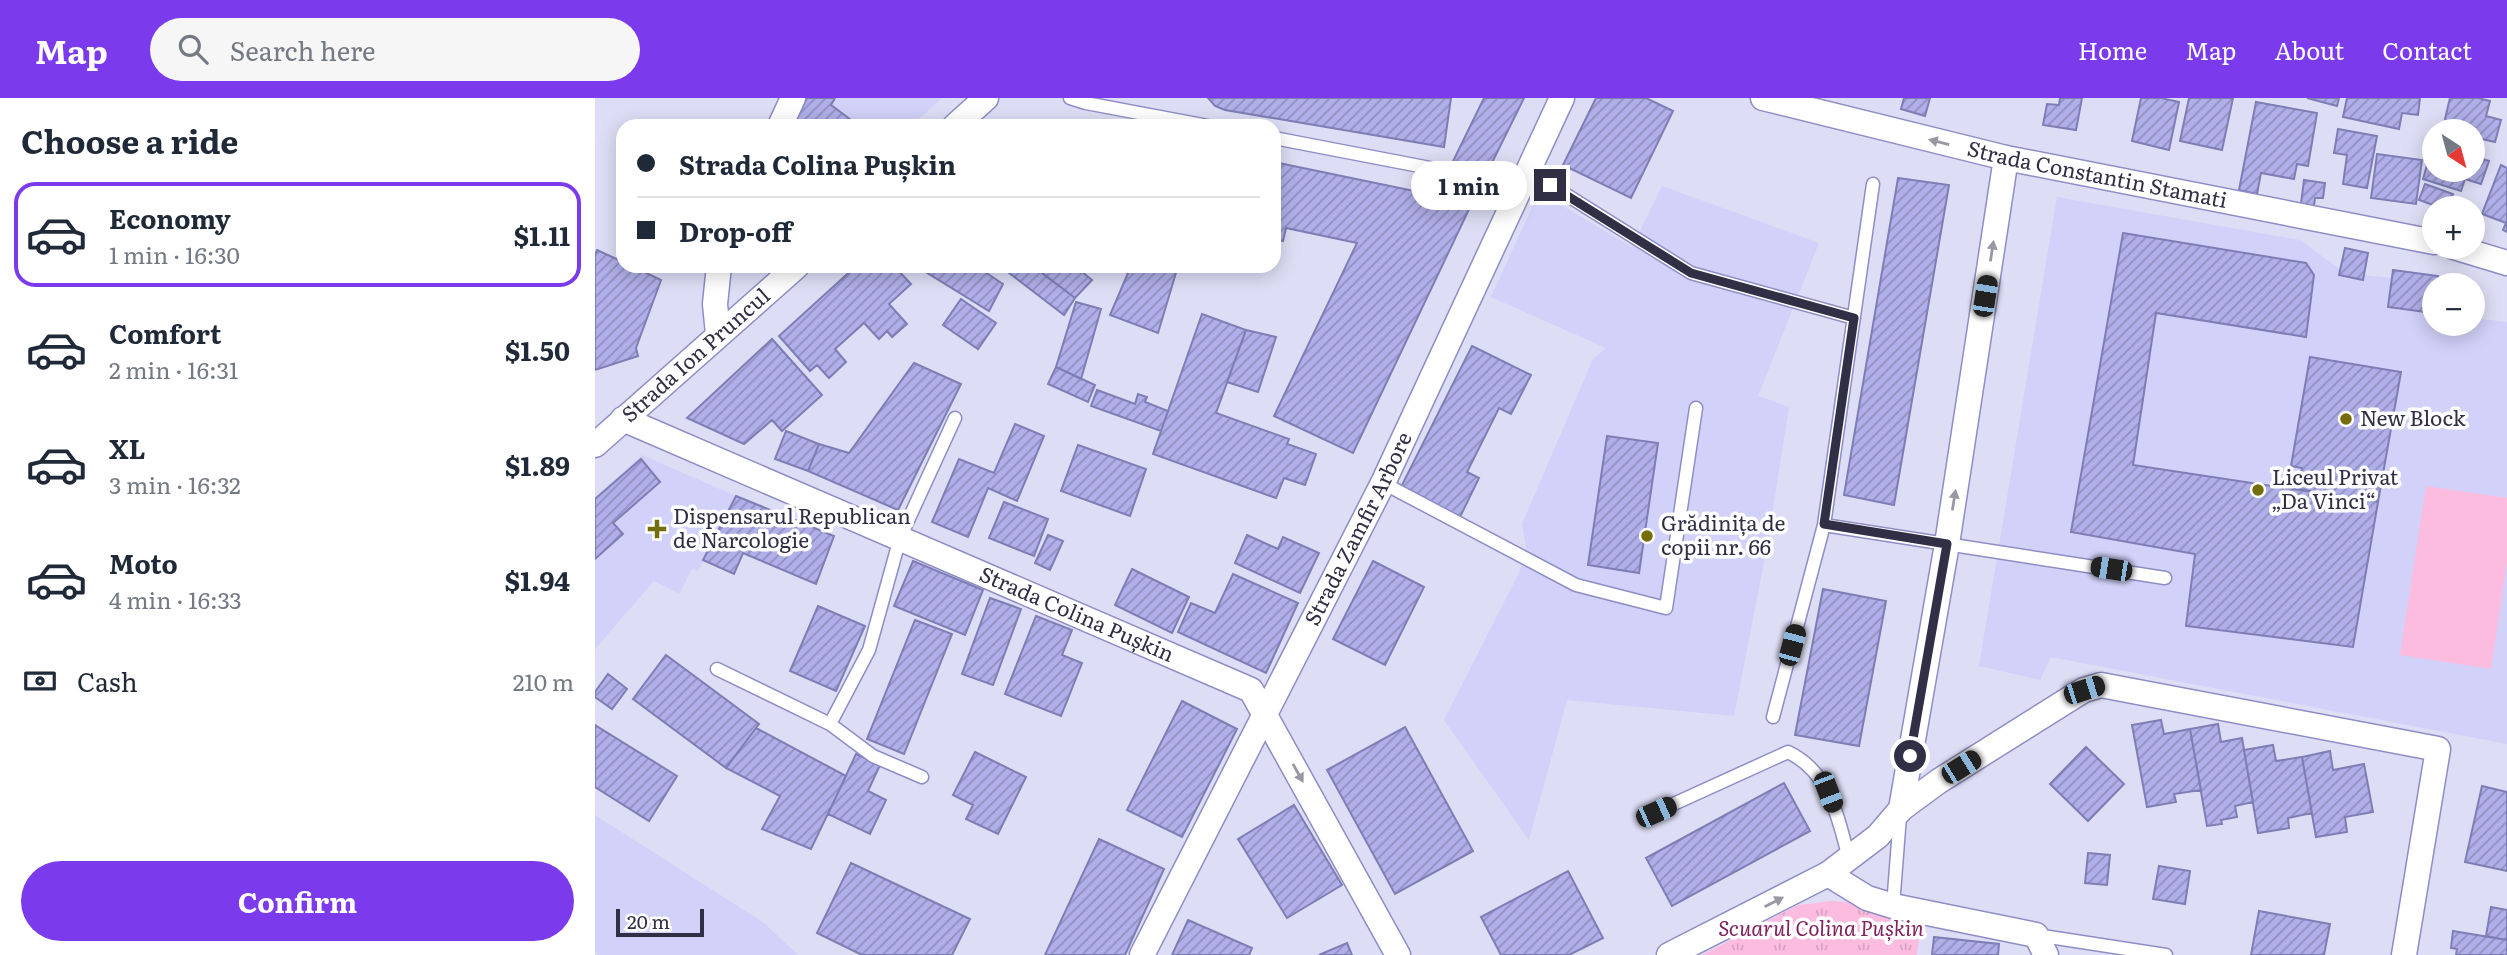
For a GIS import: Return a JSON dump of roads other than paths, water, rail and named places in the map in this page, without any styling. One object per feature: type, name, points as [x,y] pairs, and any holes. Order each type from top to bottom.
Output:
[{"type":"street","points":[[783,119],[793,98]]},
{"type":"street","points":[[963,119],[986,98]]},
{"type":"street","name":"Strada Zamfir Arbore","points":[[1142,955],[1383,483],[1562,98]]},
{"type":"street","name":"Strada Constantin Stamati","points":[[1763,98],[2005,158],[2422,241]]},
{"type":"street","points":[[1901,809],[1947,544],[2005,158]]},
{"type":"street","points":[[2485,256],[2507,263]]},
{"type":"street","points":[[718,273],[715,304],[718,334]]},
{"type":"street","name":"Strada Ion Pruncul","points":[[595,445],[789,273]]},
{"type":"street","name":"Strada Colina Pușkin","points":[[623,419],[1251,690],[1398,955]]},
{"type":"street","points":[[1669,955],[1828,874],[1878,836],[1901,809],[1939,781],[2084,690],[2101,685],[2438,749],[2404,955]]},
{"type":"street","points":[[1828,874],[1867,898],[2041,945]]},
{"type":"lane","points":[[1070,98],[1171,119]]},
{"type":"lane","points":[[1281,139],[1430,169]]},
{"type":"lane","points":[[1527,170],[1691,273],[1854,318]]},
{"type":"lane","points":[[1773,718],[1824,524],[1873,184]]},
{"type":"lane","points":[[1383,483],[1576,585],[1665,608],[1696,408]]},
{"type":"lane","points":[[830,724],[869,650],[900,538],[955,418]]},
{"type":"lane","points":[[1824,524],[2165,578]]},
{"type":"lane","points":[[717,669],[830,724],[873,756],[922,777]]},
{"type":"lane","points":[[1656,812],[1789,752],[1803,760],[1817,774],[1828,792],[1849,858]]},
{"type":"lane","points":[[1893,906],[1901,809]]},
{"type":"lane","points":[[2041,945],[2166,955]]},
{"type":"place","name":"New Block","points":[[2346,419]]},
{"type":"place","name":"Liceul Privat „Da Vinci“","points":[[2258,490]]},
{"type":"place","name":"Dispensarul Republican de Narcologie","points":[[657,529]]},
{"type":"place","name":"Grădinița de copii nr. 66","points":[[1647,536]]},
{"type":"park label","name":"Scuarul Colina Pușkin","points":[[1821,929]]}]
